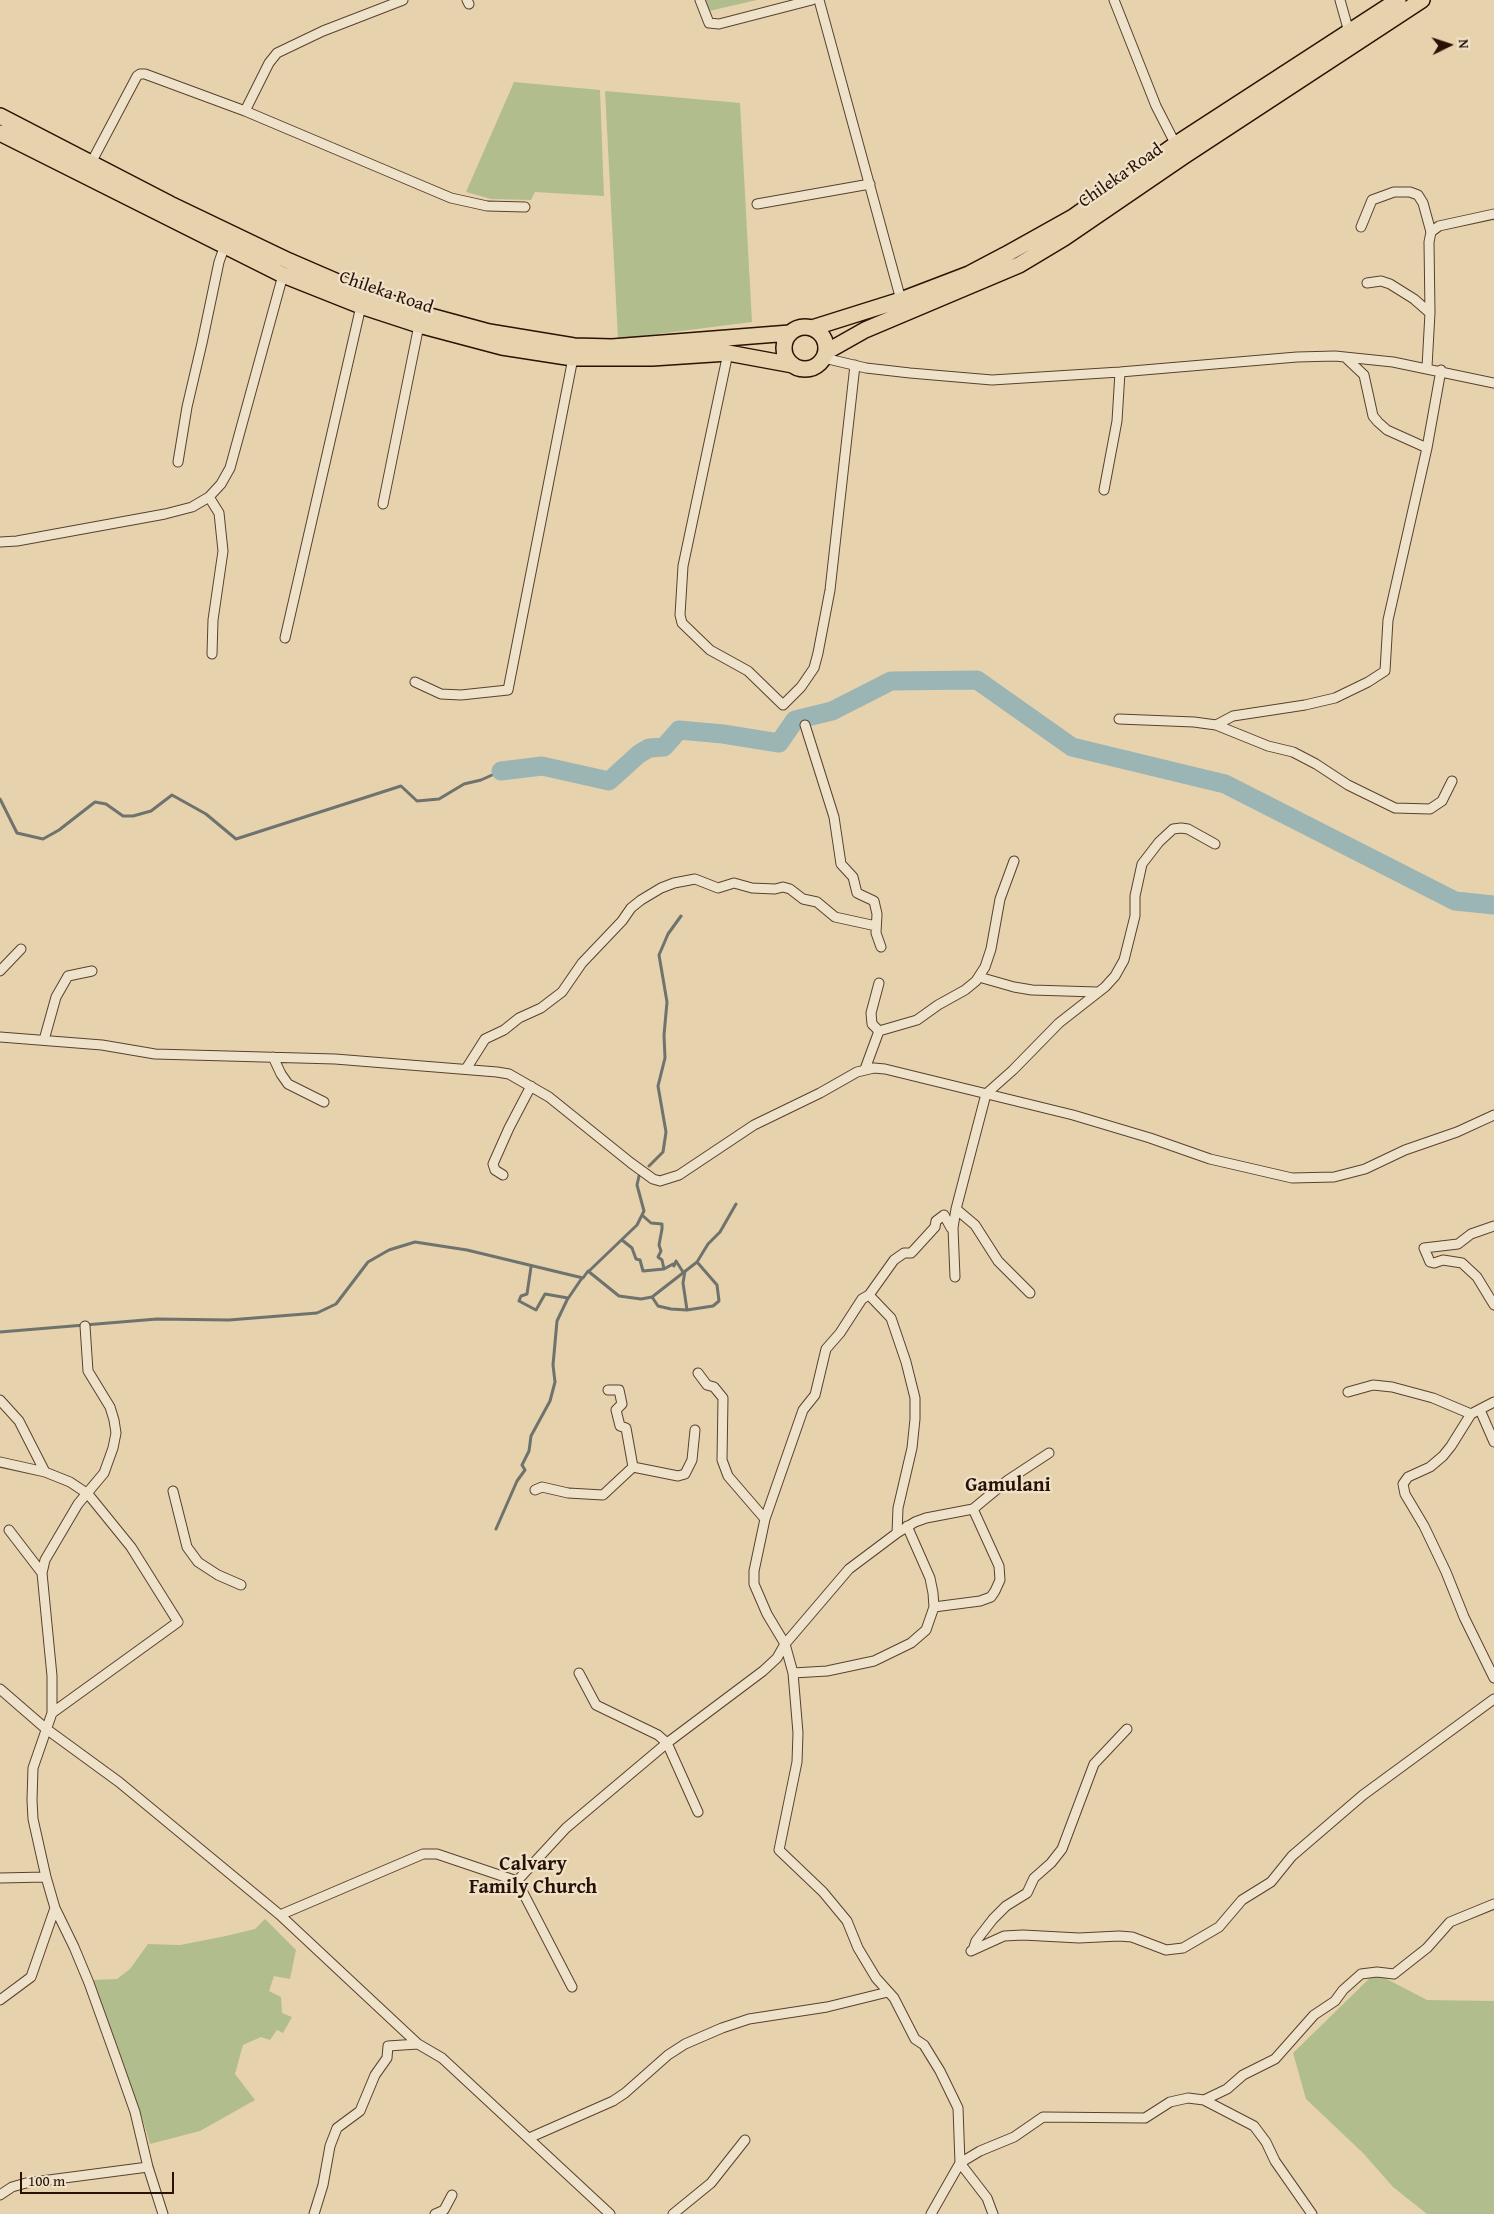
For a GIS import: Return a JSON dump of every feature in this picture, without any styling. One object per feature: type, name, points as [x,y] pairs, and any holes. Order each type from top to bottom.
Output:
[{"type":"highway","name":"Chileka Road","points":[[0,133],[283,275],[361,306],[419,325],[502,347],[573,358],[652,358],[728,353],[793,365],[804,369],[815,366],[825,355],[865,330],[1019,265],[1064,238],[1180,150],[1398,0]]},
{"type":"highway","name":"Chileka Road","points":[[0,116],[170,204],[289,261],[363,293],[419,313],[489,332],[574,346],[612,347],[790,333],[800,327],[812,328],[901,300],[969,274],[1072,217],[1422,0]]},
{"type":"highway","points":[[812,328],[822,335],[826,346],[825,355]]},
{"type":"highway","points":[[790,333],[784,349],[788,360],[793,365]]},
{"type":"street","points":[[245,111],[269,63],[277,53],[323,31],[404,0]]},
{"type":"street","points":[[700,0],[709,23],[719,24],[812,0]]},
{"type":"street","points":[[819,0],[901,300]]},
{"type":"street","points":[[1114,0],[1156,106],[1180,150]]},
{"type":"street","points":[[1340,0],[1349,32]]},
{"type":"street","points":[[91,163],[119,109],[140,74],[145,74],[245,111],[451,198],[487,206],[525,207]]},
{"type":"street","points":[[757,204],[870,184]]},
{"type":"street","points":[[1360,227],[1372,200],[1394,192],[1410,192],[1418,195],[1423,203],[1431,232],[1429,242],[1430,313],[1427,367]]},
{"type":"street","points":[[1431,232],[1439,226],[1494,214]]},
{"type":"street","points":[[178,462],[187,408],[218,262],[225,245]]},
{"type":"street","points":[[0,542],[27,539],[165,514],[192,507],[209,497],[222,484],[230,468],[283,275]]},
{"type":"street","points":[[1367,283],[1381,281],[1390,284],[1414,299],[1430,313]]},
{"type":"street","points":[[286,638],[361,306]]},
{"type":"street","points":[[383,504],[419,325]]},
{"type":"street","points":[[728,353],[683,566],[680,615],[682,623],[710,650],[748,671],[783,705],[814,668],[818,653],[830,590],[855,365]]},
{"type":"street","points":[[825,355],[855,365],[918,374],[975,379],[1120,372],[1298,357],[1345,357],[1427,367],[1494,383]]},
{"type":"street","points":[[1345,357],[1364,375],[1373,416],[1378,422],[1387,430],[1427,448]]},
{"type":"street","points":[[415,682],[442,694],[508,690],[573,358]]},
{"type":"street","points":[[1216,725],[1233,716],[1305,705],[1335,698],[1368,682],[1385,671],[1388,620],[1427,448],[1441,370]]},
{"type":"street","points":[[1104,490],[1117,420],[1120,372]]},
{"type":"street","points":[[209,497],[219,513],[223,551],[213,620],[212,654]]},
{"type":"street","points":[[1119,719],[1194,722],[1216,725],[1268,746],[1293,752],[1316,764],[1348,785],[1395,808],[1430,809],[1442,801],[1452,781]]},
{"type":"street","points":[[805,725],[834,817],[841,864],[853,877],[857,893],[874,901],[880,947]]},
{"type":"street","points":[[955,1278],[953,1228],[956,1209],[986,1094],[1013,1070],[1059,1023],[1115,976],[1124,960],[1135,916],[1135,896],[1142,864],[1159,842],[1173,829],[1181,828],[1188,829],[1215,844]]},
{"type":"street","points":[[879,1031],[917,1020],[965,990],[979,977],[985,967],[991,949],[1000,899],[1014,860]]},
{"type":"street","points":[[466,1069],[485,1040],[504,1030],[519,1018],[541,1008],[562,992],[582,963],[622,921],[631,908],[661,888],[674,883],[695,879],[718,888],[734,883],[752,888],[775,889],[783,887],[790,889],[803,899],[817,902],[835,917],[876,926]]},
{"type":"street","points":[[0,971],[21,949]]},
{"type":"street","points":[[44,1040],[56,997],[68,976],[92,971]]},
{"type":"street","points":[[979,977],[1032,990],[1097,992]]},
{"type":"street","points":[[879,1031],[872,1024],[871,1013],[880,983]]},
{"type":"street","points":[[864,1069],[879,1031]]},
{"type":"street","points":[[0,1037],[102,1045],[155,1054],[232,1058],[335,1059],[509,1074],[566,1109],[631,1163],[653,1179],[660,1181],[679,1175],[754,1125],[820,1094],[848,1076],[864,1069],[885,1069],[1073,1115],[1150,1138],[1210,1159],[1292,1178],[1334,1177],[1364,1169],[1405,1150],[1457,1132],[1494,1115]]},
{"type":"street","points":[[273,1057],[288,1084],[324,1102]]},
{"type":"street","points":[[503,1175],[495,1170],[493,1164],[508,1128],[531,1086]]},
{"type":"street","points":[[956,1209],[975,1225],[998,1261],[1030,1293]]},
{"type":"street","points":[[953,1228],[951,1228],[944,1215],[936,1221],[935,1227],[911,1253],[902,1254],[894,1260],[869,1295],[862,1299],[840,1334],[826,1349],[815,1395],[803,1410],[765,1519],[757,1554],[754,1584],[767,1614],[786,1644],[793,1673],[798,1732],[798,1762],[779,1850],[848,1920],[858,1948],[876,1978],[904,2014],[915,2039],[924,2046],[940,2071],[958,2108],[960,2163],[987,2198],[993,2214]]},
{"type":"street","points":[[1494,1226],[1471,1234],[1458,1244],[1424,1248],[1430,1262],[1434,1263],[1443,1260],[1462,1263],[1477,1277],[1494,1305]]},
{"type":"street","points":[[869,1295],[891,1318],[906,1362],[915,1398],[912,1448],[901,1493],[897,1533]]},
{"type":"street","points":[[85,1326],[88,1371],[110,1407],[116,1433],[104,1473],[78,1504],[45,1560],[42,1573],[52,1667],[52,1713],[45,1728],[33,1768],[33,1818],[55,1908],[90,1983],[135,2112],[148,2167],[162,2214]]},
{"type":"street","points":[[698,1373],[707,1385],[714,1388],[723,1398],[722,1460],[728,1476],[765,1519]]},
{"type":"street","points":[[1348,1392],[1373,1385],[1392,1386],[1433,1398],[1471,1414]]},
{"type":"street","points":[[608,1390],[619,1390],[622,1404],[616,1410],[620,1426],[626,1428],[633,1467]]},
{"type":"street","points":[[0,1400],[19,1421],[45,1472]]},
{"type":"street","points":[[1494,1402],[1471,1414],[1451,1446],[1442,1456],[1430,1467],[1408,1477],[1402,1484],[1405,1494],[1424,1526],[1446,1572],[1464,1617],[1494,1678]]},
{"type":"street","points":[[1480,1410],[1494,1442]]},
{"type":"street","points":[[633,1467],[678,1476],[684,1474],[692,1460],[695,1430]]},
{"type":"street","points":[[517,1881],[566,1828],[667,1743],[764,1671],[777,1658],[786,1644],[849,1569],[907,1526],[926,1518],[972,1509],[1008,1480],[1050,1453]]},
{"type":"street","points":[[0,1462],[45,1472],[70,1482],[88,1494],[131,1547],[178,1622],[52,1713]]},
{"type":"street","points":[[534,1490],[542,1487],[568,1493],[603,1495],[633,1467]]},
{"type":"street","points":[[174,1491],[187,1547],[198,1562],[218,1575],[241,1586]]},
{"type":"street","points":[[934,1607],[980,1601],[991,1597],[1000,1580],[999,1566],[972,1509]]},
{"type":"street","points":[[793,1673],[847,1668],[874,1661],[920,1637],[926,1630],[934,1607],[930,1578],[907,1526]]},
{"type":"street","points":[[8,1530],[42,1573]]},
{"type":"street","points":[[579,1674],[596,1705],[658,1735],[667,1743],[698,1812]]},
{"type":"street","points":[[0,1689],[45,1728],[119,1782],[280,1915],[418,2044],[442,2058],[610,2214]]},
{"type":"street","points":[[1127,1728],[1094,1764],[1062,1848],[1051,1863],[1034,1878],[1027,1893],[1006,1906],[992,1919],[976,1941],[972,1950],[1004,1936],[1023,1935],[1079,1938],[1132,1937],[1166,1950],[1183,1948],[1219,1927],[1242,1900],[1270,1882],[1292,1856],[1363,1795],[1494,1699]]},
{"type":"street","points":[[280,1915],[422,1854],[437,1854],[517,1881],[572,1987]]},
{"type":"street","points":[[0,1878],[46,1877]]},
{"type":"street","points":[[1204,2100],[1226,2089],[1243,2075],[1275,2059],[1314,2015],[1335,2001],[1343,1990],[1361,1974],[1377,1972],[1394,1974],[1427,1948],[1450,1922],[1494,1904]]},
{"type":"street","points":[[0,2000],[31,1978],[55,1908]]},
{"type":"street","points":[[529,2138],[613,2101],[685,2044],[722,2028],[749,2019],[827,2007],[888,1992]]},
{"type":"street","points":[[314,2214],[323,2185],[330,2146],[337,2128],[360,2111],[375,2076],[387,2058],[388,2046],[418,2044]]},
{"type":"street","points":[[931,2214],[960,2163],[980,2151],[1014,2137],[1043,2117],[1145,2118],[1170,2102],[1188,2098],[1204,2100],[1254,2126],[1266,2142],[1275,2161],[1312,2214]]},
{"type":"street","points":[[673,2214],[711,2183],[745,2140]]},
{"type":"street","points":[[0,2195],[12,2187],[26,2183],[148,2167]]},
{"type":"street","points":[[435,2214],[444,2210],[452,2195]]},
{"type":"green space","points":[[706,0],[757,0],[709,11]]},
{"type":"green space","points":[[514,82],[600,90],[604,196],[535,192],[531,200],[491,199],[466,192]]},
{"type":"green space","points":[[605,91],[740,103],[752,322],[618,339]]},
{"type":"green space","points":[[265,1919],[296,1950],[290,1979],[274,1976],[269,1991],[281,1997],[282,2013],[292,2017],[283,2033],[277,2030],[270,2040],[261,2037],[243,2045],[235,2074],[255,2100],[200,2131],[150,2144],[141,2114],[116,2052],[93,1980],[117,1979],[130,1969],[148,1944],[180,1945],[226,1936],[255,1929]]},
{"type":"green space","points":[[1375,1973],[1427,2000],[1494,2001],[1494,2214],[1427,2214],[1393,2187],[1363,2153],[1306,2099],[1293,2053]]},
{"type":"waterway","points":[[501,771],[542,766],[609,781],[639,754],[649,748],[664,747],[679,730],[723,734],[779,743],[795,720],[832,711],[891,681],[977,680],[1072,747],[1225,784],[1455,901],[1494,905]]},
{"type":"waterway","points":[[0,799],[17,833],[43,839],[59,830],[95,802],[106,804],[123,816],[133,816],[151,811],[172,795],[206,814],[236,839],[401,786],[417,801],[439,799],[464,784],[481,780],[501,771]]},
{"type":"waterway","points":[[649,1166],[663,1152],[666,1132],[658,1086],[665,1058],[664,1035],[667,1002],[659,955],[668,934],[681,916]]},
{"type":"waterway","points":[[588,1272],[637,1225],[644,1211],[637,1185],[639,1176]]},
{"type":"waterway","points":[[0,1332],[157,1319],[229,1320],[317,1313],[336,1304],[368,1262],[389,1250],[415,1242],[467,1250],[583,1278],[588,1271],[619,1296],[641,1299],[652,1297],[697,1262],[708,1244],[720,1232],[736,1204]]},
{"type":"waterway","points":[[642,1215],[651,1223],[662,1224],[659,1245],[661,1251],[658,1257],[662,1260],[664,1269]]},
{"type":"waterway","points":[[622,1240],[632,1248],[636,1259],[640,1260],[643,1271],[664,1269],[673,1264],[674,1266],[676,1261],[683,1272]]},
{"type":"waterway","points":[[652,1297],[658,1306],[671,1309],[687,1310],[713,1306],[719,1301],[717,1285],[697,1262]]},
{"type":"waterway","points":[[531,1267],[527,1294],[521,1296],[519,1301],[536,1310],[545,1294],[568,1298]]},
{"type":"waterway","points":[[685,1271],[683,1283],[687,1310]]},
{"type":"waterway","points":[[496,1529],[517,1481],[525,1470],[522,1465],[529,1451],[531,1436],[550,1401],[555,1382],[553,1365],[557,1321],[567,1300],[582,1278]]},
{"type":"district","name":"Gamulani","points":[[1008,1486]]},
{"type":"district","name":"Calvary Family Church","points":[[533,1876]]}]
